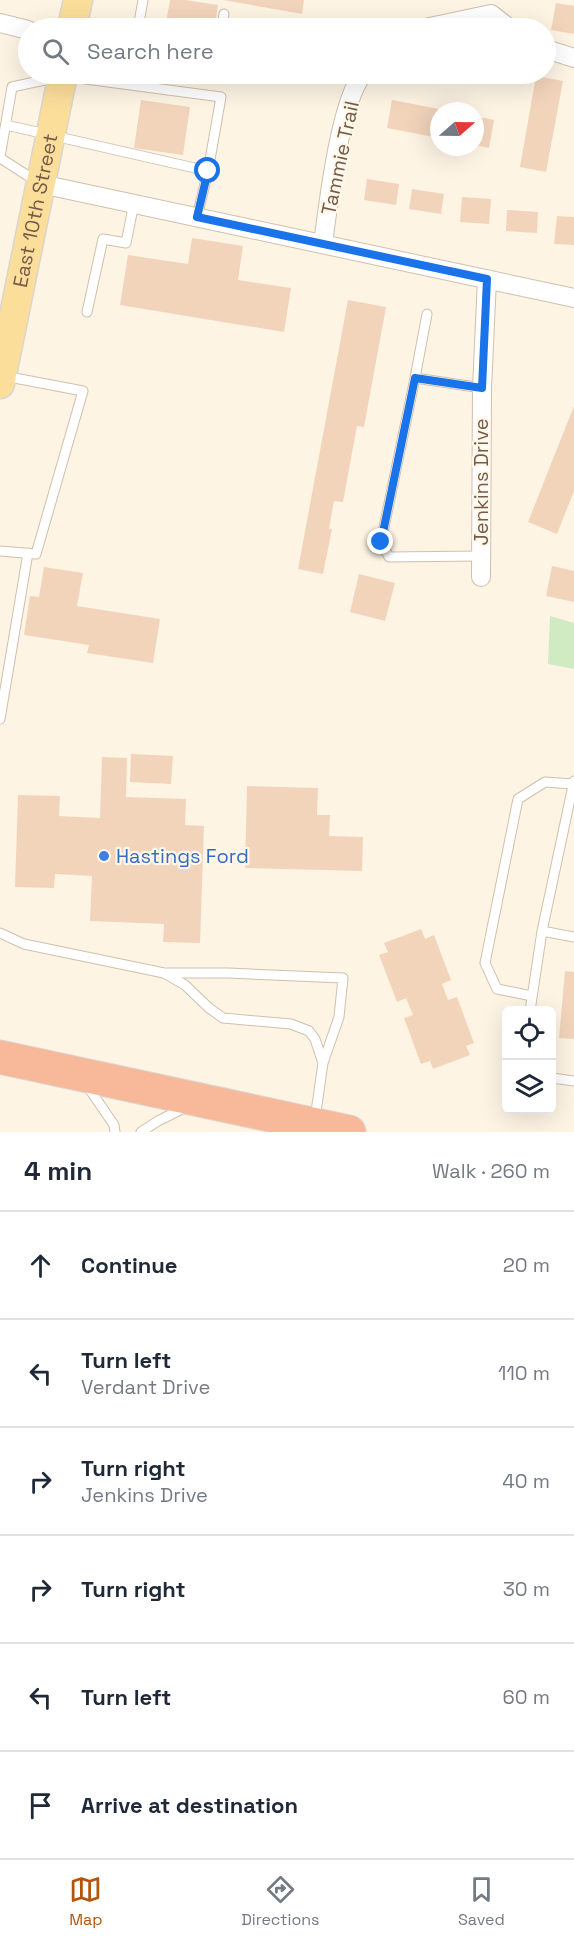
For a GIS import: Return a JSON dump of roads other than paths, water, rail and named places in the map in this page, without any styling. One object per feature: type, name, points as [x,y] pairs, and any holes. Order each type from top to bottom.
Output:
[{"type":"highway","points":[[0,1057],[349,1132]]},
{"type":"main road","points":[[74,18],[78,0]]},
{"type":"main road","name":"East 10th Street","points":[[2,365],[61,84]]},
{"type":"street","points":[[472,18],[491,14],[496,18]]},
{"type":"street","points":[[0,23],[18,28]]},
{"type":"street","points":[[556,52],[574,58]]},
{"type":"street","name":"Tammie Trail","points":[[323,244],[330,191],[345,116],[356,84]]},
{"type":"street","points":[[41,184],[574,298]]},
{"type":"street","name":"Jenkins Drive","points":[[481,577],[482,388],[487,279]]},
{"type":"lane","points":[[140,18],[143,0]]},
{"type":"lane","points":[[223,18],[224,14]]},
{"type":"lane","points":[[25,84],[12,87],[0,157],[41,184]]},
{"type":"lane","points":[[124,84],[220,98],[208,171],[197,217]]},
{"type":"lane","points":[[6,125],[208,171]]},
{"type":"lane","points":[[87,312],[103,239],[126,243],[134,203]]},
{"type":"lane","points":[[427,314],[381,542],[389,556],[481,556]]},
{"type":"lane","points":[[0,551],[36,554],[83,391],[2,365]]},
{"type":"lane","points":[[415,378],[482,388]]},
{"type":"lane","points":[[0,720],[28,553]]},
{"type":"lane","points":[[531,1006],[542,931],[574,783],[545,782],[518,799],[484,963],[497,989],[532,996]]},
{"type":"lane","points":[[542,931],[574,937]]},
{"type":"lane","points":[[0,933],[24,944],[164,973],[343,978],[339,1017],[323,1064],[314,1125]]},
{"type":"lane","points":[[164,973],[185,985],[223,1018],[291,1024],[309,1031],[315,1039],[323,1064]]},
{"type":"lane","points":[[80,1074],[114,1125],[115,1132]]},
{"type":"lane","points":[[556,1079],[574,1081]]},
{"type":"lane","points":[[141,1132],[158,1121],[200,1101]]},
{"type":"place","name":"Hastings Ford","points":[[104,856]]}]
